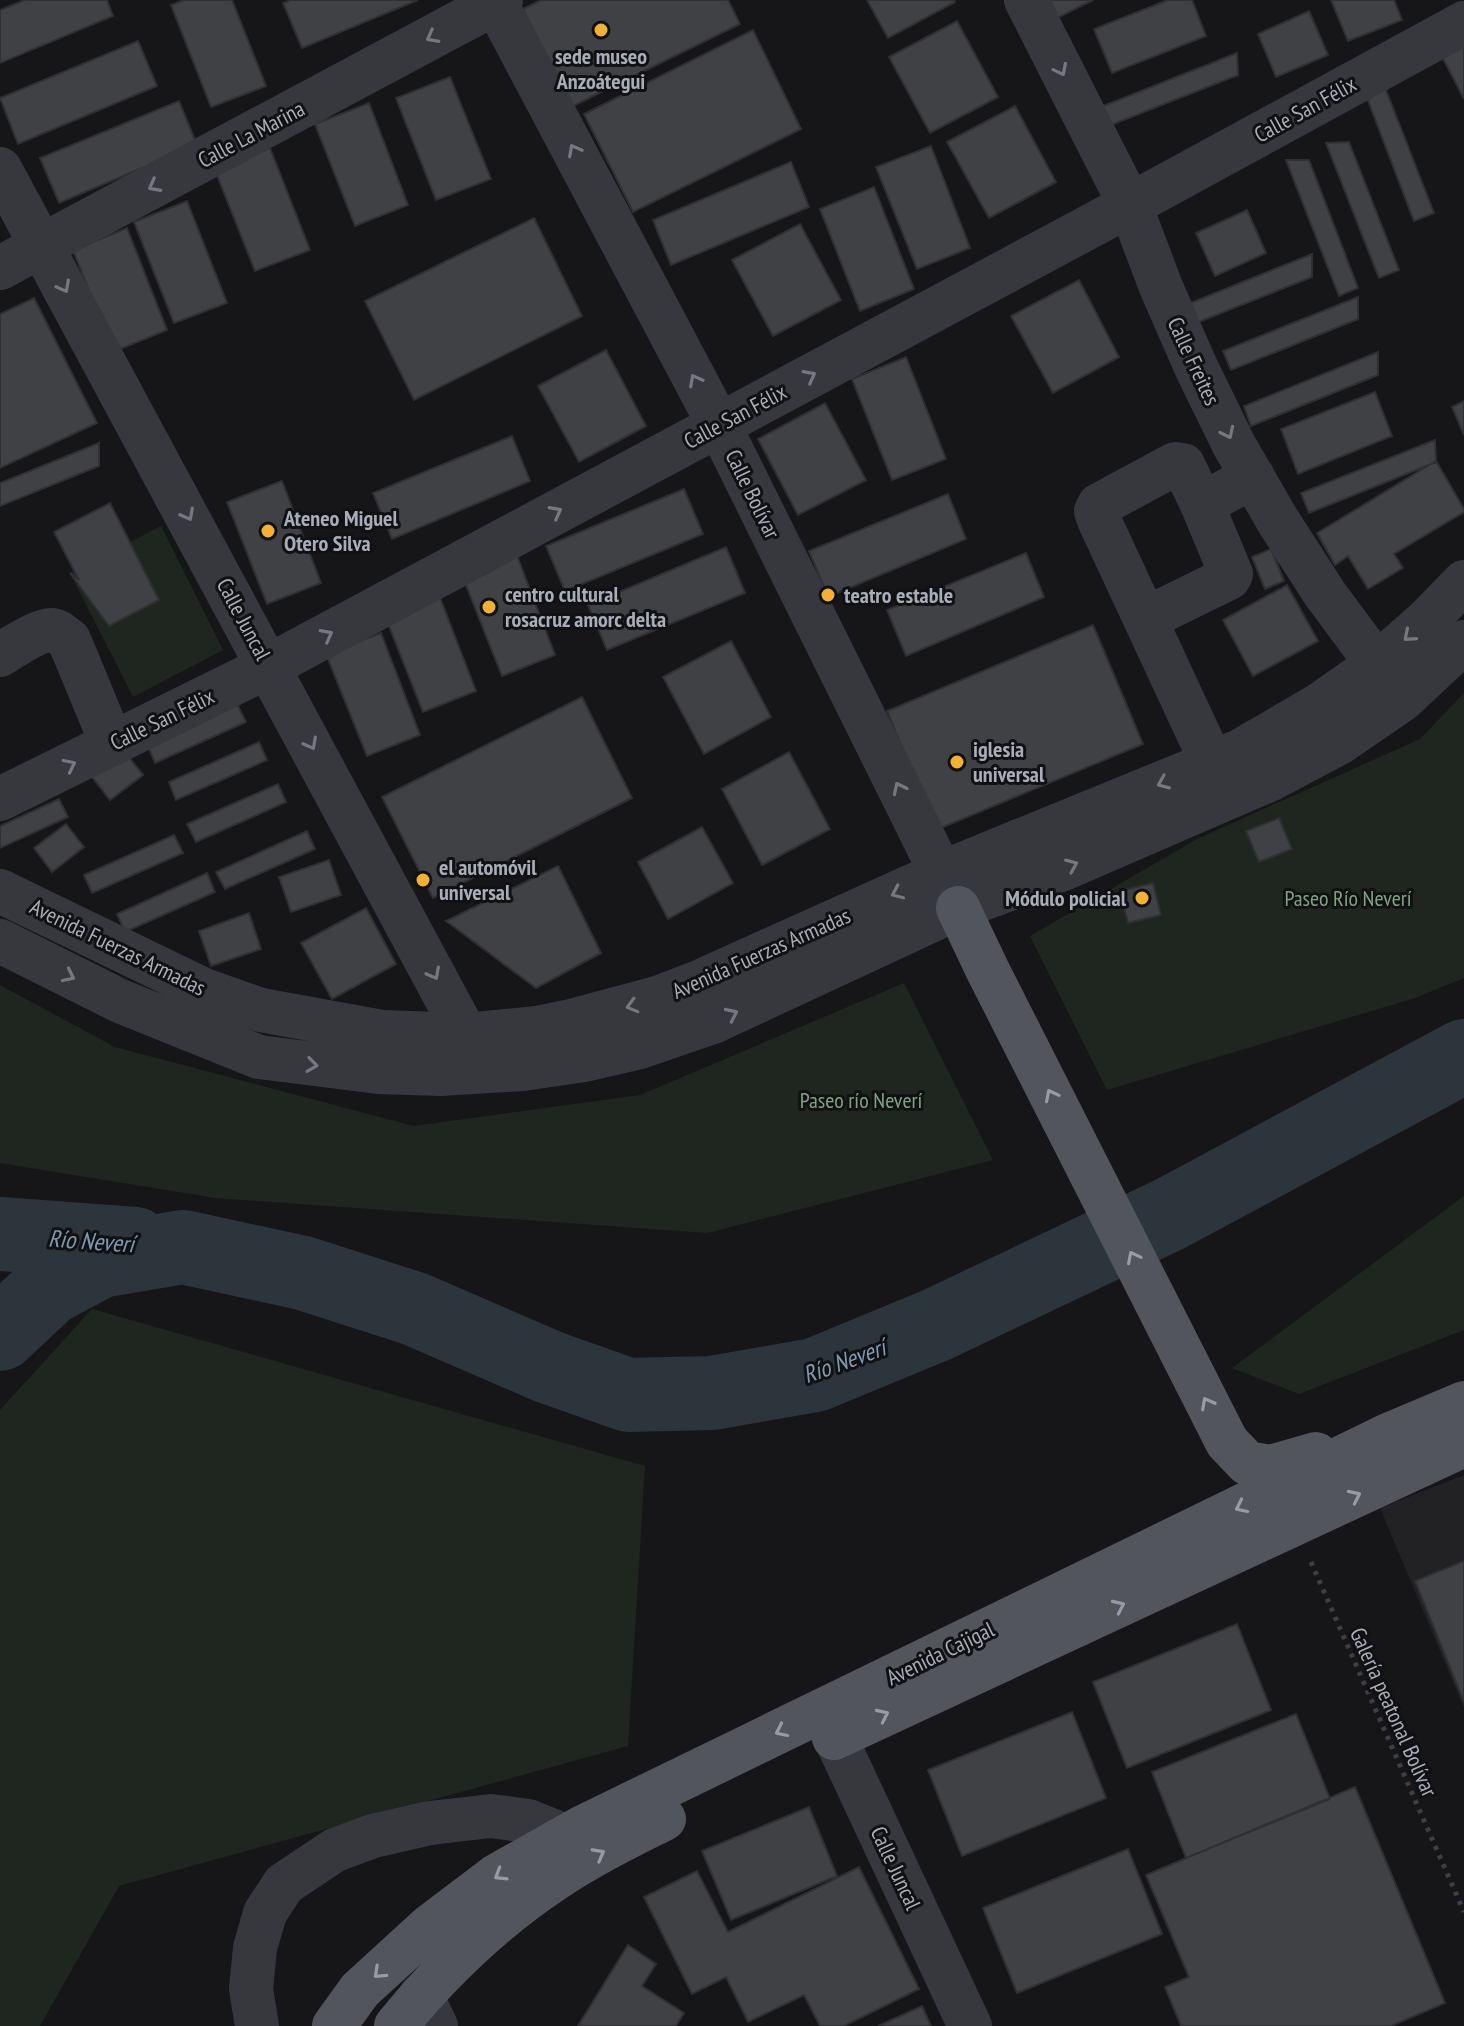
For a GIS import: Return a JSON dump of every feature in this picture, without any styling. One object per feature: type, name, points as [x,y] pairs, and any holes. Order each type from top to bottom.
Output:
[{"type":"main road","points":[[950,891],[1227,1442],[1247,1463],[1270,1467],[1388,1435]]},
{"type":"main road","name":"Avenida Cajigal","points":[[418,2016],[489,1929],[555,1879],[828,1724],[1388,1435],[1464,1403]]},
{"type":"main road","name":"Avenida Cajigal","points":[[334,2026],[360,1990],[430,1926],[496,1876],[565,1836],[1294,1524],[1464,1445]]},
{"type":"street","name":"Calle Freites","points":[[1026,0],[1130,205],[1161,287],[1234,445],[1325,594],[1403,699]]},
{"type":"street","name":"Calle La Marina","points":[[0,268],[497,1]]},
{"type":"street","name":"Calle Bolívar","points":[[497,1],[719,425],[950,891]]},
{"type":"street","name":"Calle San Félix","points":[[0,799],[269,666],[1464,23]]},
{"type":"street","name":"Calle Juncal","points":[[0,169],[269,666],[473,1054]]},
{"type":"street","points":[[1145,619],[1229,578],[1231,574],[1183,465],[1175,464],[1099,505],[1096,511],[1099,520],[1145,619],[1212,763]]},
{"type":"street","points":[[1202,504],[1253,477]]},
{"type":"street","name":"Avenida Fuerzas Armadas","points":[[0,891],[204,990],[261,1010],[382,1032],[523,1069],[584,1060],[640,1047],[713,1022],[950,891],[1240,751],[1319,705],[1376,665],[1464,582]]},
{"type":"street","points":[[0,655],[49,630],[59,632],[69,640],[112,744]]},
{"type":"street","name":"Avenida Fuerzas Armadas","points":[[950,891],[1063,869],[1271,779],[1339,743],[1403,699],[1464,642]]},
{"type":"street","name":"Avenida Fuerzas Armadas","points":[[0,941],[120,1001],[259,1057],[378,1072],[440,1074],[473,1054]]},
{"type":"street","name":"Calle Juncal","points":[[828,1724],[970,2026]]},
{"type":"street","points":[[257,2026],[251,1989],[255,1948],[265,1913],[284,1884],[335,1850],[373,1836],[430,1823],[491,1816],[528,1821],[565,1836]]},
{"type":"path","name":"Galería peatonal Bolívar","points":[[1294,1524],[1464,1912]]},
{"type":"shaded area","points":[[1464,1475],[1464,1708],[1380,1508]]},
{"type":"green space","points":[[161,526],[223,650],[133,697],[70,573]]},
{"type":"green space","name":"Paseo Río Neverí","points":[[1464,693],[1464,978],[1415,998],[1107,1090],[1030,936],[1197,839],[1420,739]]},
{"type":"green space","name":"Paseo río Neverí","points":[[904,983],[993,1160],[707,1233],[215,1198],[0,1163],[0,985],[115,1047],[414,1126],[640,1095]]},
{"type":"green space","points":[[1464,1196],[1464,1330],[1299,1394],[1232,1368]]},
{"type":"green space","points":[[92,1309],[645,1466],[628,1746],[119,1886],[40,2026],[0,2026],[0,1410]]},
{"type":"building","points":[[25,0],[107,0],[113,16],[0,63],[0,10]]},
{"type":"building","points":[[184,0],[232,0],[266,86],[211,107],[171,5]]},
{"type":"building","points":[[291,0],[418,0],[302,48],[283,3]]},
{"type":"building","points":[[541,0],[728,0],[740,24],[571,107],[523,9]]},
{"type":"building","points":[[867,0],[954,0],[955,2],[888,38]]},
{"type":"building","points":[[1043,0],[1093,0],[1053,20]]},
{"type":"building","points":[[1168,0],[1192,0],[1206,36],[1112,73],[1094,29]]},
{"type":"building","points":[[1331,0],[1394,0],[1402,20],[1348,41]]},
{"type":"building","points":[[1309,11],[1328,55],[1276,77],[1258,34]]},
{"type":"building","points":[[957,21],[998,97],[930,133],[889,57]]},
{"type":"building","points":[[1464,28],[1464,99],[1435,43]]},
{"type":"building","points":[[753,30],[801,129],[633,212],[584,114]]},
{"type":"building","points":[[138,41],[157,86],[18,144],[0,98]]},
{"type":"building","points":[[1237,53],[1238,75],[1111,125],[1103,106]]},
{"type":"building","points":[[450,77],[491,179],[436,200],[396,98]]},
{"type":"building","points":[[1362,85],[1384,85],[1434,213],[1414,221]]},
{"type":"building","points":[[179,101],[197,145],[59,203],[40,158]]},
{"type":"building","points":[[369,103],[408,205],[355,226],[315,124]]},
{"type":"building","points":[[1015,106],[1056,182],[989,218],[947,142]]},
{"type":"building","points":[[1349,142],[1399,270],[1379,278],[1326,143]]},
{"type":"building","points":[[931,146],[970,248],[917,269],[876,167]]},
{"type":"building","points":[[270,148],[310,250],[255,271],[215,170]]},
{"type":"building","points":[[1286,160],[1309,160],[1358,288],[1339,296]]},
{"type":"building","points":[[791,162],[809,207],[671,265],[653,220]]},
{"type":"building","points":[[874,187],[914,289],[860,311],[820,209]]},
{"type":"building","points":[[187,201],[227,303],[174,323],[134,222]]},
{"type":"building","points":[[1247,210],[1266,253],[1215,276],[1196,233]]},
{"type":"building","points":[[534,218],[582,316],[414,400],[365,301]]},
{"type":"building","points":[[800,224],[841,300],[773,336],[732,260]]},
{"type":"building","points":[[127,228],[167,330],[113,352],[73,250]]},
{"type":"building","points":[[1312,254],[1312,277],[1186,327],[1178,308]]},
{"type":"building","points":[[1079,280],[1119,357],[1053,393],[1011,316]]},
{"type":"building","points":[[1358,297],[1358,319],[1231,370],[1223,351]]},
{"type":"building","points":[[34,298],[97,423],[0,468],[0,314]]},
{"type":"building","points":[[606,350],[646,426],[579,462],[538,386]]},
{"type":"building","points":[[1378,352],[1378,375],[1251,426],[1244,406]]},
{"type":"building","points":[[906,357],[946,459],[892,480],[852,379]]},
{"type":"building","points":[[1375,392],[1392,436],[1298,474],[1281,429]]},
{"type":"building","points":[[1464,401],[1464,435],[1452,407]]},
{"type":"building","points":[[825,403],[866,480],[798,515],[758,439]]},
{"type":"building","points":[[512,436],[530,481],[392,539],[373,493]]},
{"type":"building","points":[[1435,440],[1436,462],[1309,513],[1301,493]]},
{"type":"building","points":[[99,443],[99,466],[0,506],[0,483]]},
{"type":"building","points":[[1436,461],[1464,512],[1394,554],[1403,568],[1368,589],[1348,556],[1335,565],[1317,533]]},
{"type":"building","points":[[282,481],[321,583],[267,604],[227,502]]},
{"type":"building","points":[[684,489],[703,534],[565,591],[546,546]]},
{"type":"building","points":[[948,494],[966,539],[828,597],[809,551]]},
{"type":"building","points":[[110,503],[159,600],[109,626],[70,573],[79,580],[54,532]]},
{"type":"building","points":[[726,547],[745,593],[607,650],[588,605]]},
{"type":"building","points":[[1271,549],[1284,581],[1265,589],[1252,557]]},
{"type":"building","points":[[516,553],[555,655],[502,676],[462,575]]},
{"type":"building","points":[[1026,553],[1044,597],[906,656],[887,610]]},
{"type":"building","points":[[1287,585],[1318,641],[1253,676],[1223,620]]},
{"type":"building","points":[[437,590],[476,691],[423,712],[383,611]]},
{"type":"building","points":[[1093,625],[1143,744],[936,830],[887,711]]},
{"type":"building","points":[[381,633],[420,735],[367,756],[326,654]]},
{"type":"building","points":[[731,641],[771,717],[704,754],[663,677]]},
{"type":"building","points":[[582,697],[632,798],[433,898],[382,797]]},
{"type":"building","points":[[237,704],[246,722],[155,763],[147,744]]},
{"type":"building","points":[[259,742],[267,760],[176,800],[169,782]]},
{"type":"building","points":[[125,752],[143,775],[110,800],[92,777]]},
{"type":"building","points":[[789,752],[830,829],[762,865],[722,789]]},
{"type":"building","points":[[278,784],[286,802],[196,842],[187,824]]},
{"type":"building","points":[[59,799],[68,817],[0,848],[0,826]]},
{"type":"building","points":[[1279,818],[1292,849],[1259,862],[1246,831]]},
{"type":"building","points":[[66,824],[84,847],[52,872],[34,848]]},
{"type":"building","points":[[702,827],[733,883],[668,919],[638,862]]},
{"type":"building","points":[[307,831],[315,849],[225,889],[216,872]]},
{"type":"building","points":[[174,835],[183,853],[92,893],[84,875]]},
{"type":"building","points":[[329,860],[341,895],[291,912],[279,877]]},
{"type":"building","points":[[558,866],[601,953],[536,988],[446,921]]},
{"type":"building","points":[[207,873],[215,892],[125,932],[117,914]]},
{"type":"building","points":[[1153,883],[1161,915],[1128,923],[1120,891]]},
{"type":"building","points":[[366,908],[396,964],[332,999],[301,943]]},
{"type":"building","points":[[249,913],[261,949],[211,966],[199,931]]},
{"type":"building","points":[[1464,1561],[1464,1702],[1415,1581]]},
{"type":"building","points":[[1237,1624],[1271,1710],[1127,1768],[1093,1682]]},
{"type":"building","points":[[1072,1712],[1106,1798],[962,1856],[928,1770]]},
{"type":"building","points":[[1296,1714],[1330,1799],[1186,1858],[1152,1772]]},
{"type":"building","points":[[1355,1787],[1445,2003],[1391,2026],[1181,2026],[1165,1987],[1189,1977],[1146,1875]]},
{"type":"building","points":[[809,1807],[837,1876],[731,1920],[702,1851]]},
{"type":"building","points":[[1128,1849],[1162,1934],[1017,1993],[983,1908]]},
{"type":"building","points":[[859,1867],[919,1989],[844,2026],[820,2026],[804,1995],[748,2022],[726,1977],[692,1994],[644,1897],[697,1871],[728,1932]]},
{"type":"building","points":[[628,1945],[656,1964],[642,1986],[684,2013],[676,2026],[578,2026]]},
{"type":"building","points":[[922,2006],[931,2026],[878,2026]]},
{"type":"waterway","name":"Río Neverí","points":[[0,1334],[48,1289],[100,1261],[183,1247],[303,1273],[415,1309],[549,1367],[628,1395],[712,1393],[815,1375],[936,1325],[1170,1214],[1464,1056]]},
{"type":"waterway","name":"Río Neverí","points":[[0,1234],[135,1244]]},
{"type":"place","name":"sede museo Anzoátegui","points":[[601,30]]},
{"type":"place","name":"Ateneo Miguel Otero Silva","points":[[268,531]]},
{"type":"place","name":"teatro estable","points":[[828,595]]},
{"type":"place","name":"centro cultural rosacruz amorc delta","points":[[489,607]]},
{"type":"place","name":"iglesia universal","points":[[957,762]]},
{"type":"place","name":"el automóvil universal","points":[[423,880]]},
{"type":"place","name":"Módulo policial","points":[[1142,898]]}]
